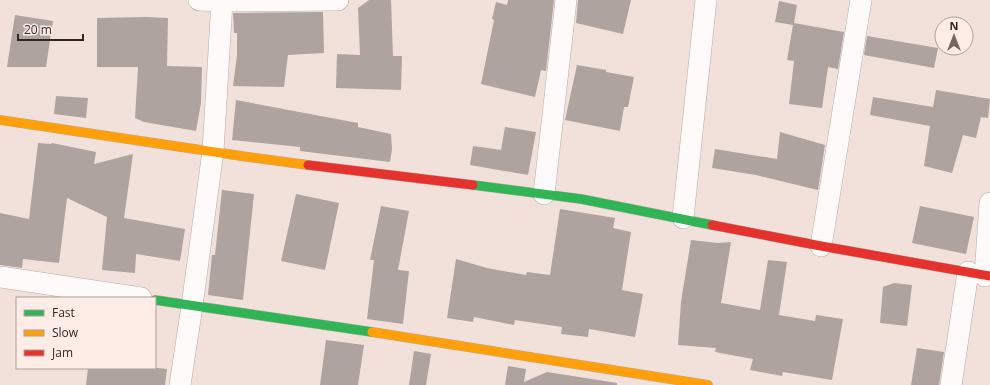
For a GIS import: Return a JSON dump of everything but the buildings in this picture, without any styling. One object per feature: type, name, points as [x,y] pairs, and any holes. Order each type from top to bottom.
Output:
[{"type":"street","points":[[199,0],[338,0]]},
{"type":"street","points":[[544,194],[566,0]]},
{"type":"street","points":[[683,218],[706,0]]},
{"type":"street","points":[[821,246],[861,0]]},
{"type":"street","points":[[180,385],[213,151],[222,1]]},
{"type":"street","points":[[0,120],[213,151],[581,199],[821,246],[981,274]]},
{"type":"street","points":[[951,385],[981,274],[990,203]]},
{"type":"street","points":[[0,277],[134,297]]},
{"type":"street","points":[[156,300],[353,329],[708,385]]},
{"type":"traffic: fast","points":[[473,185],[581,199],[712,225]]},
{"type":"traffic: fast","points":[[156,300],[372,332]]},
{"type":"traffic: slow","points":[[0,120],[308,165]]},
{"type":"traffic: slow","points":[[372,332],[708,385]]},
{"type":"traffic: jam","points":[[308,165],[473,185]]},
{"type":"traffic: jam","points":[[712,225],[990,276]]}]
